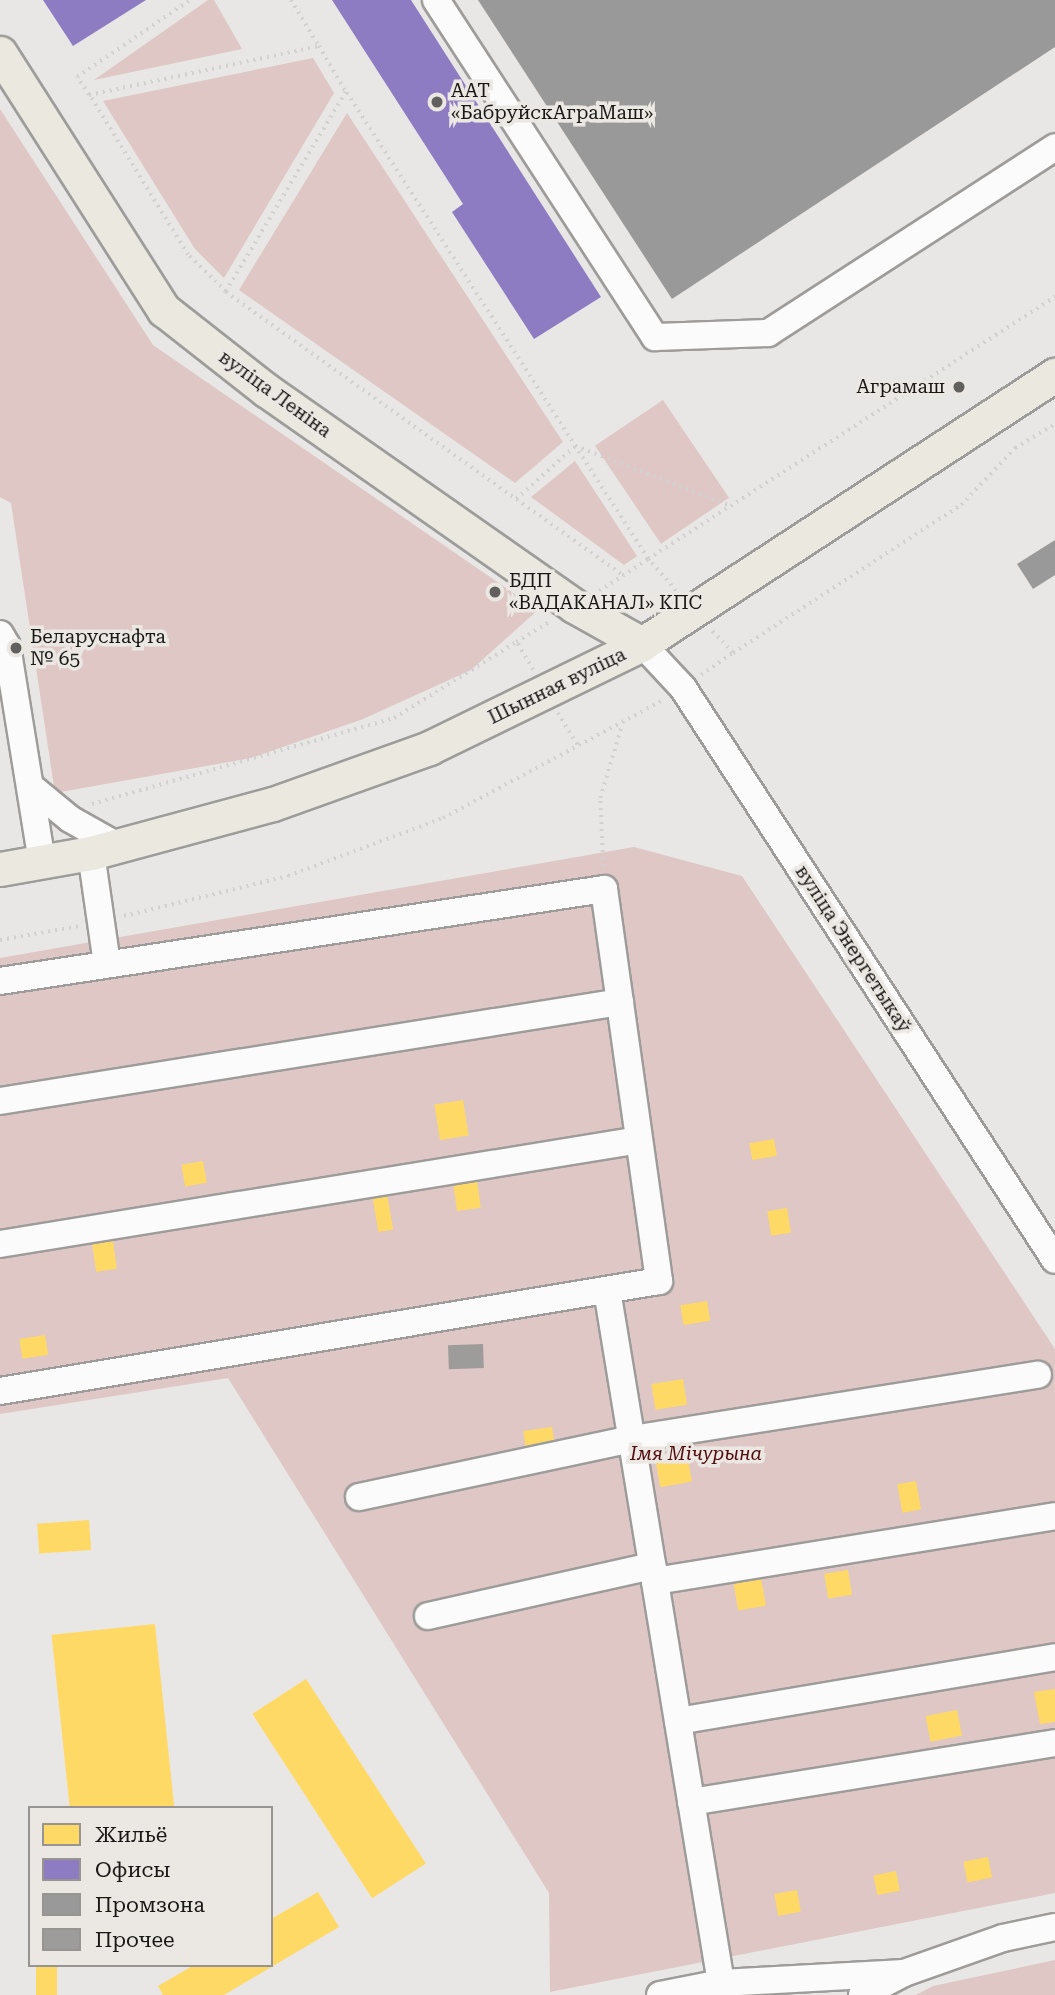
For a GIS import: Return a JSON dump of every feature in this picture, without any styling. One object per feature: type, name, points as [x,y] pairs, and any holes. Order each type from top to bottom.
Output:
[{"type":"main road","name":"вуліца Леніна","points":[[0,53],[164,310],[266,390],[574,606],[642,644]]},
{"type":"main road","name":"Шынная вуліца","points":[[0,869],[105,849],[273,804],[429,748],[547,693],[642,644],[1055,375]]},
{"type":"street","points":[[436,0],[655,337],[768,333],[1055,147]]},
{"type":"street","points":[[2,642],[42,863]]},
{"type":"street","name":"вуліца Энергетыкаў","points":[[642,644],[683,688],[1055,1260]]},
{"type":"street","points":[[30,786],[105,849],[101,922],[107,964]]},
{"type":"street","points":[[0,981],[604,889],[659,1281],[0,1391]]},
{"type":"street","points":[[0,1101],[620,1002]]},
{"type":"street","points":[[0,1244],[639,1140]]},
{"type":"street","points":[[607,1290],[721,1983]]},
{"type":"street","points":[[359,1497],[632,1439],[1038,1375]]},
{"type":"street","points":[[428,1616],[654,1574],[1055,1516]]},
{"type":"street","points":[[678,1721],[1055,1657]]},
{"type":"street","points":[[691,1802],[1055,1742]]},
{"type":"street","points":[[862,1995],[904,1973],[1003,1938],[1055,1927]]},
{"type":"street","points":[[660,1995],[721,1983],[904,1973]]},
{"type":"path","points":[[190,0],[77,77],[188,255],[226,292],[623,575]]},
{"type":"path","points":[[291,0],[346,92],[648,559],[733,653]]},
{"type":"path","points":[[89,95],[319,46]]},
{"type":"path","points":[[226,292],[346,92]]},
{"type":"path","points":[[86,806],[394,718],[623,575],[1055,297]]},
{"type":"path","points":[[0,940],[101,922],[288,876],[443,818],[580,749],[683,688],[961,505],[1015,448],[1055,424]]},
{"type":"path","points":[[516,499],[575,446]]},
{"type":"path","points":[[575,446],[731,506]]},
{"type":"path","points":[[516,642],[580,749]]},
{"type":"path","points":[[604,889],[600,798],[622,724]]},
{"type":"green space","points":[[208,0],[214,0],[242,49],[94,80]]},
{"type":"green space","points":[[313,58],[334,93],[224,278],[195,249],[103,101]]},
{"type":"green space","points":[[0,109],[153,345],[538,610],[471,670],[363,719],[251,758],[55,793],[11,503],[0,497]]},
{"type":"green space","points":[[347,113],[563,442],[515,483],[239,290]]},
{"type":"green space","points":[[663,400],[729,498],[661,544],[595,446]]},
{"type":"green space","points":[[575,461],[637,556],[624,565],[531,497]]},
{"type":"green space","name":"Імя Мічурына","points":[[634,847],[742,876],[1055,1349],[1055,1893],[550,1992],[549,1893],[228,1378],[0,1414],[0,958]]},
{"type":"green space","points":[[1055,1960],[1055,1995],[916,1995],[933,1986]]},
{"type":"building: Жильё","points":[[463,1100],[469,1136],[440,1140],[434,1105]]},
{"type":"building: Жильё","points":[[774,1139],[777,1156],[752,1160],[749,1143]]},
{"type":"building: Жильё","points":[[203,1161],[207,1183],[185,1186],[181,1165]]},
{"type":"building: Жильё","points":[[477,1181],[481,1208],[457,1211],[453,1184]]},
{"type":"building: Жильё","points":[[387,1194],[393,1229],[378,1232],[372,1197]]},
{"type":"building: Жильё","points":[[787,1208],[791,1233],[771,1236],[767,1211]]},
{"type":"building: Жильё","points":[[113,1241],[117,1269],[96,1272],[92,1244]]},
{"type":"building: Жильё","points":[[707,1301],[710,1321],[683,1325],[680,1305]]},
{"type":"building: Жильё","points":[[45,1335],[48,1355],[22,1359],[19,1339]]},
{"type":"building: Жильё","points":[[683,1379],[687,1405],[655,1410],[651,1384]]},
{"type":"building: Жильё","points":[[552,1427],[555,1448],[526,1452],[523,1431]]},
{"type":"building: Жильё","points":[[687,1454],[692,1482],[660,1487],[655,1460]]},
{"type":"building: Жильё","points":[[916,1481],[921,1510],[902,1513],[897,1484]]},
{"type":"building: Жильё","points":[[89,1520],[91,1550],[39,1554],[37,1524]]},
{"type":"building: Жильё","points":[[848,1570],[852,1595],[828,1598],[824,1574]]},
{"type":"building: Жильё","points":[[761,1578],[766,1606],[738,1610],[733,1583]]},
{"type":"building: Жильё","points":[[155,1624],[174,1806],[70,1806],[52,1635]]},
{"type":"building: Жильё","points":[[306,1679],[426,1864],[372,1898],[252,1714]]},
{"type":"building: Жильё","points":[[1055,1689],[1055,1722],[1040,1724],[1034,1692]]},
{"type":"building: Жильё","points":[[957,1710],[962,1736],[931,1742],[926,1716]]},
{"type":"building: Жильё","points":[[988,1857],[992,1878],[967,1882],[963,1862]]},
{"type":"building: Жильё","points":[[896,1871],[900,1891],[877,1895],[873,1875]]},
{"type":"building: Жильё","points":[[797,1890],[801,1912],[778,1916],[774,1894]]},
{"type":"building: Жильё","points":[[318,1892],[339,1927],[273,1966],[273,1918]]},
{"type":"building: Жильё","points":[[36,1967],[57,1967],[57,1995],[36,1995]]},
{"type":"building: Жильё","points":[[191,1967],[271,1967],[224,1995],[163,1995],[158,1986]]},
{"type":"building: Офисы","points":[[43,0],[146,0],[73,46]]},
{"type":"building: Офисы","name":"ААТ «БабруйскАграМаш»","points":[[332,0],[411,0],[601,297],[534,339],[452,212],[463,204]]},
{"type":"building: Промзона","points":[[478,0],[1055,0],[1055,47],[672,299]]},
{"type":"building: Промзона","points":[[1055,540],[1055,575],[1033,589],[1017,564]]},
{"type":"building: Промзона","points":[[495,584],[501,586],[501,598],[495,600],[489,598],[487,592],[489,586]]},
{"type":"building: Прочее","points":[[483,1344],[484,1368],[449,1369],[448,1345]]},
{"type":"place","name":"ААТ «БабруйскАграМаш»","points":[[437,102]]},
{"type":"place","name":"Аграмаш","points":[[959,387]]},
{"type":"place","name":"БДП «ВАДАКАНАЛ» КПС","points":[[495,592]]},
{"type":"place","name":"Беларуснафта № 65","points":[[16,648]]}]
